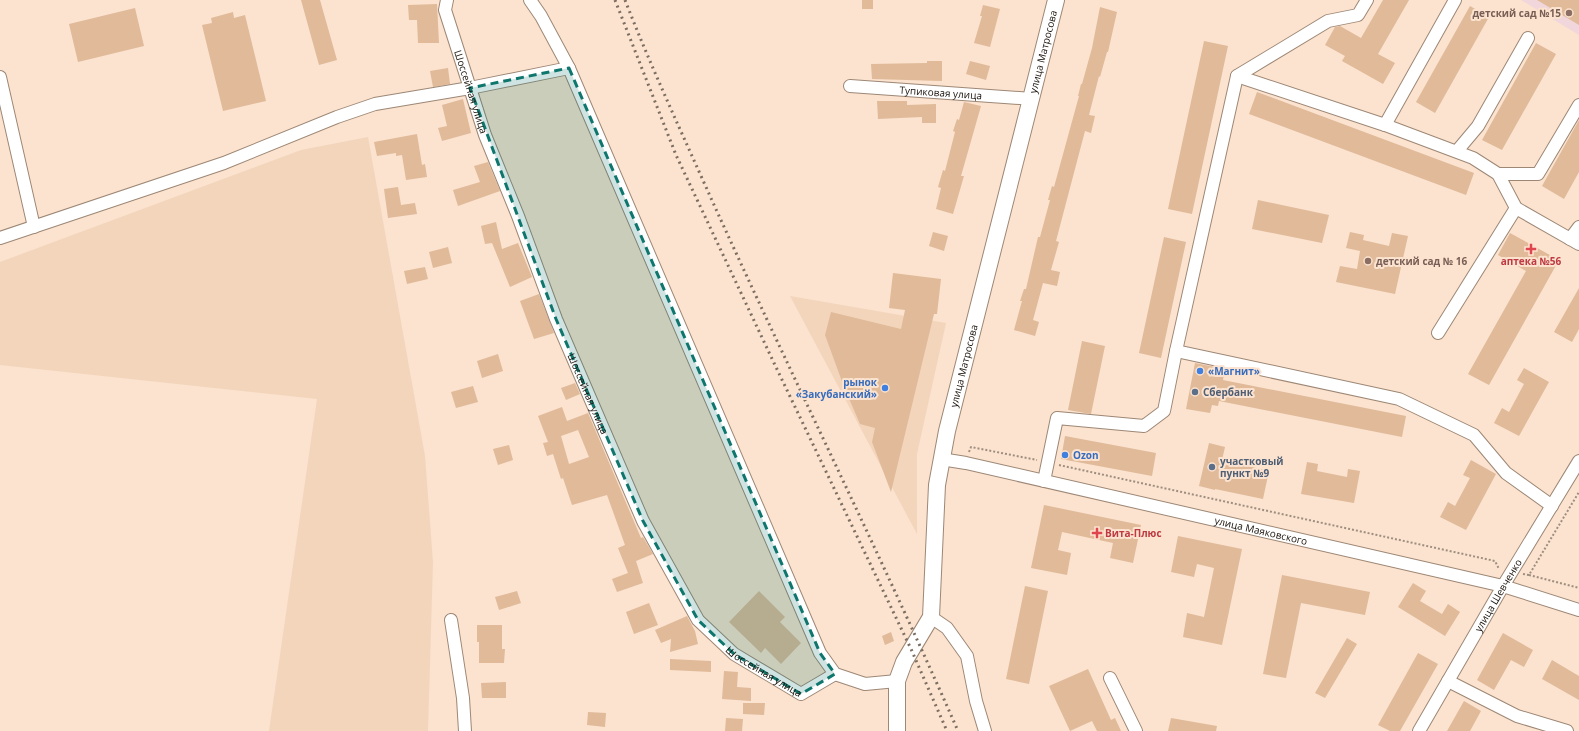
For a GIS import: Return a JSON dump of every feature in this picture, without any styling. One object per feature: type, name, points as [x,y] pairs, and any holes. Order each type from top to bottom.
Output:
[{"type":"main road","name":"улица Матросова","points":[[898,731],[897,681],[904,662],[931,617],[938,485],[941,459],[947,431],[1056,0]]},
{"type":"street","name":"Шоссейная улица","points":[[447,0],[446,10],[485,135],[518,216],[556,319],[643,520],[698,620],[734,654],[801,694],[835,674]]},
{"type":"street","points":[[530,0],[541,16],[569,68],[820,653],[835,674],[865,684],[897,681]]},
{"type":"street","points":[[1044,481],[1057,418],[1144,426],[1164,411],[1237,76],[1328,21],[1358,15],[1367,0]]},
{"type":"street","points":[[1385,125],[1455,0]]},
{"type":"street","points":[[1457,151],[1478,126],[1528,38]]},
{"type":"street","points":[[0,238],[224,163],[337,117],[375,104],[470,88],[569,68]]},
{"type":"street","points":[[1237,76],[1385,125],[1473,158],[1498,174],[1516,208],[1575,241],[1579,227]]},
{"type":"street","points":[[0,77],[34,226]]},
{"type":"street","name":"Тупиковая улица","points":[[850,86],[1032,99]]},
{"type":"street","points":[[1498,174],[1538,174],[1579,105]]},
{"type":"street","points":[[1438,333],[1516,208]]},
{"type":"street","points":[[1176,351],[1399,399],[1474,434],[1506,473],[1552,506]]},
{"type":"street","name":"улица Маяковского","points":[[941,459],[966,463],[1503,586],[1579,610]]},
{"type":"street","name":"улица Шевченко","points":[[1419,731],[1503,586],[1579,461]]},
{"type":"street","points":[[931,617],[947,628],[967,656],[976,701],[986,731]]},
{"type":"street","points":[[451,620],[463,698],[465,731]]},
{"type":"street","points":[[1110,678],[1136,731]]},
{"type":"street","points":[[1448,681],[1517,716],[1568,731]]},
{"type":"path","points":[[966,463],[971,447],[1048,462],[1495,561],[1499,569],[1579,588]]},
{"type":"path","points":[[1529,575],[1579,492]]},
{"type":"highlighted area","points":[[569,68],[820,653],[835,674],[801,694],[734,654],[698,620],[643,521],[556,319],[470,88]]},
{"type":"shaded area","points":[[1521,0],[1579,0],[1579,35]]},
{"type":"shaded area","points":[[368,137],[425,456],[433,562],[428,731],[269,731],[317,399],[0,365],[0,262],[301,150]]},
{"type":"shaded area","name":"рынок «Закубанский»","points":[[790,296],[946,323],[917,454],[917,534]]},
{"type":"building","points":[[301,0],[320,0],[337,60],[319,65]]},
{"type":"building","points":[[862,0],[873,0],[873,9],[862,9]]},
{"type":"building","points":[[1383,0],[1409,0],[1378,54],[1395,63],[1383,84],[1342,61],[1345,56],[1325,45],[1335,27],[1340,26],[1361,38]]},
{"type":"building","name":"детский сад №15","points":[[1537,0],[1579,0],[1579,25]]},
{"type":"building","points":[[437,4],[439,43],[418,43],[417,20],[409,20],[408,5]]},
{"type":"building","points":[[983,5],[1000,9],[990,47],[974,43],[982,16],[980,16]]},
{"type":"building","points":[[1470,6],[1489,17],[1435,113],[1416,102]]},
{"type":"building","points":[[1100,7],[1117,12],[1108,52],[1100,77],[1099,76],[1089,115],[1095,116],[1091,133],[1085,131],[1056,241],[1059,242],[1051,270],[1060,272],[1057,286],[1043,283],[1033,320],[1039,322],[1035,336],[1014,330],[1022,301],[1020,301],[1024,289],[1026,289],[1038,237],[1040,237],[1050,200],[1048,200],[1052,186],[1054,187],[1092,48]]},
{"type":"building","points":[[135,8],[144,46],[78,62],[69,24]]},
{"type":"building","points":[[233,12],[234,18],[245,15],[266,101],[223,111],[202,25],[212,23],[211,18]]},
{"type":"building","points":[[1204,41],[1228,46],[1192,214],[1168,209]]},
{"type":"building","points":[[1536,43],[1556,54],[1502,150],[1482,140]]},
{"type":"building","points":[[927,61],[942,61],[942,81],[872,79],[871,64],[927,63]]},
{"type":"building","points":[[970,61],[990,66],[986,80],[966,74]]},
{"type":"building","points":[[448,68],[450,84],[433,87],[430,71]]},
{"type":"building","points":[[1257,92],[1474,173],[1466,195],[1249,114]]},
{"type":"building","points":[[463,99],[471,133],[442,141],[438,128],[447,126],[442,105]]},
{"type":"building","points":[[877,101],[907,101],[907,105],[936,104],[936,123],[922,123],[922,117],[878,119]]},
{"type":"building","points":[[964,102],[981,106],[961,176],[964,176],[953,214],[936,209],[941,188],[938,187],[943,170],[945,171],[955,132],[953,131],[957,119],[959,120]]},
{"type":"building","points":[[1579,120],[1579,172],[1564,199],[1542,186]]},
{"type":"building","points":[[417,134],[422,165],[425,164],[427,177],[406,180],[402,155],[396,156],[396,153],[377,156],[374,142]]},
{"type":"building","points":[[488,162],[500,191],[458,206],[453,190],[480,182],[474,166]]},
{"type":"building","points":[[398,187],[401,205],[415,203],[417,214],[388,218],[384,189]]},
{"type":"building","points":[[1258,200],[1329,215],[1322,243],[1252,229]]},
{"type":"building","points":[[496,222],[502,249],[518,243],[532,277],[510,287],[492,243],[485,244],[481,226]]},
{"type":"building","points":[[933,232],[948,236],[944,251],[929,246]]},
{"type":"building","points":[[1350,232],[1364,235],[1363,240],[1389,246],[1392,233],[1408,236],[1395,294],[1336,282],[1340,266],[1357,269],[1360,251],[1346,248]]},
{"type":"building","points":[[1510,233],[1559,260],[1489,385],[1468,374],[1526,271],[1498,255]]},
{"type":"building","points":[[1164,237],[1186,242],[1161,358],[1139,353]]},
{"type":"building","points":[[448,247],[452,263],[433,268],[429,252]]},
{"type":"building","points":[[425,267],[428,279],[407,284],[404,271]]},
{"type":"building","name":"рынок «Закубанский»","points":[[893,273],[941,279],[937,314],[934,314],[891,492],[872,442],[875,428],[860,424],[844,387],[825,335],[831,312],[901,329],[905,310],[889,308]]},
{"type":"building","points":[[1579,288],[1579,329],[1572,342],[1554,332]]},
{"type":"building","points":[[539,294],[554,333],[534,339],[520,301]]},
{"type":"building","points":[[1082,341],[1105,346],[1091,414],[1068,410]]},
{"type":"building","points":[[498,354],[503,371],[482,378],[477,361]]},
{"type":"building","points":[[1195,363],[1225,369],[1223,380],[1406,416],[1402,437],[1219,401],[1218,406],[1212,405],[1210,413],[1186,409]]},
{"type":"building","points":[[1524,368],[1549,382],[1519,436],[1494,423],[1502,408],[1509,412],[1524,384],[1517,380]]},
{"type":"building","points":[[575,383],[580,394],[566,400],[561,388]]},
{"type":"building","points":[[473,386],[478,402],[456,408],[451,392]]},
{"type":"building","points":[[562,407],[567,421],[588,413],[641,538],[643,537],[653,554],[636,561],[643,583],[617,592],[612,579],[628,573],[618,548],[625,545],[607,495],[572,505],[563,478],[561,479],[553,454],[547,456],[543,443],[548,442],[538,416]],"holes":[[[578,430],[589,457],[569,464],[561,436]]]},
{"type":"building","points":[[1065,436],[1156,453],[1152,476],[1061,459]]},
{"type":"building","points":[[1209,443],[1225,447],[1222,460],[1269,471],[1263,499],[1199,486]]},
{"type":"building","points":[[509,445],[513,460],[498,465],[493,449]]},
{"type":"building","points":[[1471,460],[1496,474],[1466,530],[1440,517],[1448,502],[1455,506],[1470,478],[1463,475]]},
{"type":"building","points":[[1307,462],[1318,464],[1317,471],[1347,477],[1348,469],[1360,471],[1354,503],[1301,494]]},
{"type":"building","points":[[1044,505],[1141,525],[1133,563],[1110,558],[1113,543],[1062,532],[1058,550],[1071,553],[1067,575],[1031,568]]},
{"type":"building","points":[[1178,536],[1242,549],[1222,645],[1183,637],[1187,613],[1204,617],[1214,568],[1197,564],[1194,577],[1171,572]]},
{"type":"building","points":[[1282,575],[1370,592],[1365,615],[1301,603],[1286,678],[1263,674]]},
{"type":"building","points":[[1413,583],[1426,591],[1420,601],[1442,614],[1448,604],[1460,612],[1445,636],[1398,607]]},
{"type":"building","points":[[1025,586],[1048,591],[1029,684],[1006,679]]},
{"type":"building","points":[[517,591],[521,603],[499,610],[495,597]]},
{"type":"building","points":[[759,591],[785,617],[780,622],[801,643],[781,664],[765,648],[761,653],[729,622]]},
{"type":"building","points":[[649,603],[658,625],[634,634],[626,612]]},
{"type":"building","points":[[687,616],[695,631],[698,644],[670,652],[671,639],[661,643],[655,630]]},
{"type":"building","points":[[477,625],[502,625],[502,649],[505,649],[504,663],[479,663]]},
{"type":"building","points":[[891,632],[894,641],[885,645],[882,636]]},
{"type":"building","points":[[1503,633],[1533,650],[1524,667],[1511,660],[1494,690],[1477,680]]},
{"type":"building","points":[[1347,638],[1357,644],[1325,698],[1315,693]]},
{"type":"building","points":[[1418,653],[1438,664],[1400,731],[1390,731],[1378,725]]},
{"type":"building","points":[[670,659],[711,661],[711,672],[670,670]]},
{"type":"building","points":[[1552,660],[1579,676],[1579,700],[1542,679]]},
{"type":"building","points":[[1088,669],[1111,720],[1115,718],[1121,731],[1097,731],[1092,721],[1070,731],[1049,686]]},
{"type":"building","points":[[724,671],[738,672],[737,687],[751,688],[751,701],[722,699]]},
{"type":"building","points":[[506,682],[506,698],[482,698],[481,683]]},
{"type":"building","points":[[1464,701],[1481,711],[1470,731],[1447,731]]},
{"type":"building","points":[[743,703],[765,703],[764,715],[743,714]]},
{"type":"building","points":[[588,712],[606,713],[605,727],[587,725]]},
{"type":"building","points":[[726,718],[743,719],[742,731],[725,731]]},
{"type":"building","points":[[1171,718],[1217,726],[1216,731],[1168,731]]},
{"type":"railway","points":[[615,0],[676,155],[911,649],[947,731]]},
{"type":"railway","points":[[625,0],[710,196],[958,731]]},
{"type":"place","name":"детский сад №15","points":[[1569,13]]},
{"type":"place","name":"аптека №56","points":[[1531,249]]},
{"type":"place","name":"детский сад № 16","points":[[1368,261]]},
{"type":"place","name":"«Магнит»","points":[[1200,371]]},
{"type":"place","name":"рынок «Закубанский»","points":[[885,388]]},
{"type":"place","name":"Сбербанк","points":[[1195,392]]},
{"type":"place","name":"Ozon","points":[[1065,455]]},
{"type":"place","name":"участковый пункт №9","points":[[1212,467]]},
{"type":"place","name":"Вита-Плюс","points":[[1097,533]]}]
